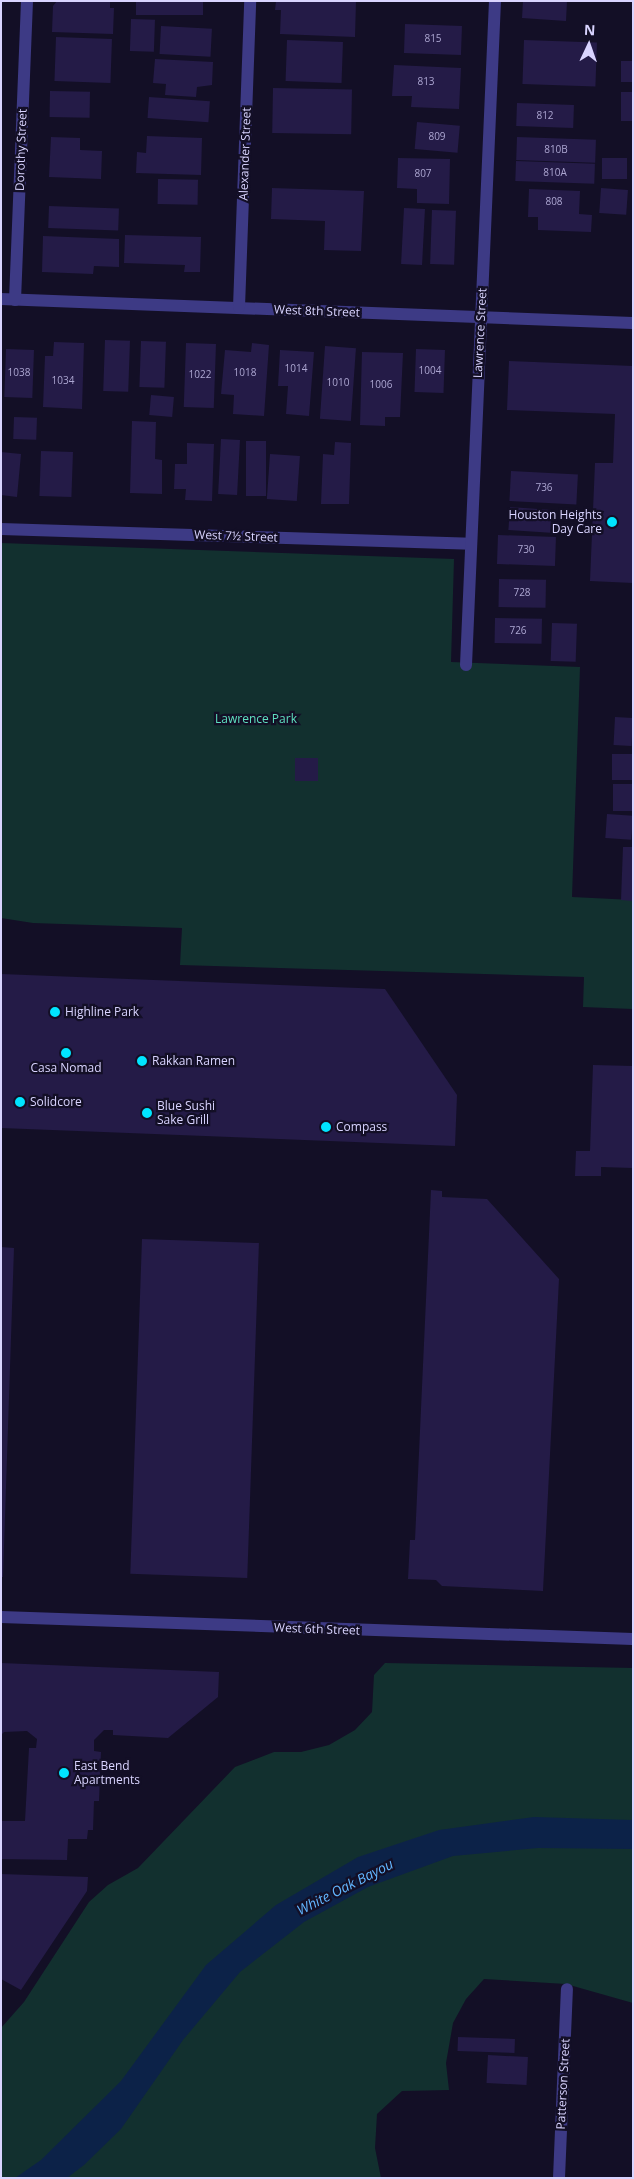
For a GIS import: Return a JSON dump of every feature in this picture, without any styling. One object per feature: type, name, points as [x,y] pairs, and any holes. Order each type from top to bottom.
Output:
[{"type":"street","name":"Dorothy Street","points":[[15,300],[27,1]]},
{"type":"street","name":"Alexander Street","points":[[239,307],[250,1]]},
{"type":"street","name":"Lawrence Street","points":[[466,665],[495,1]]},
{"type":"street","name":"West 8th Street","points":[[1,299],[633,323]]},
{"type":"street","name":"West 7½ Street","points":[[1,528],[470,544]]},
{"type":"street","name":"West 6th Street","points":[[1,1617],[633,1639]]},
{"type":"street","name":"Patterson Street","points":[[558,2178],[567,1989]]},
{"type":"green space","name":"Lawrence Park","points":[[1,543],[454,559],[451,662],[580,667],[572,897],[633,900],[633,1009],[583,1007],[584,977],[180,965],[182,928],[33,923],[1,918]]},
{"type":"green space","points":[[385,1663],[633,1668],[633,2003],[566,1984],[484,1979],[466,1999],[453,2023],[446,2063],[449,2090],[402,2091],[377,2114],[375,2148],[381,2178],[1,2178],[1,2028],[24,2002],[89,1902],[108,1885],[138,1868],[235,1767],[274,1752],[301,1752],[329,1745],[355,1730],[372,1712],[374,1675]]},
{"type":"water","name":"White Oak Bayou","points":[[534,1817],[633,1820],[633,1849],[538,1848],[453,1856],[368,1887],[304,1922],[240,1972],[183,2040],[121,2129],[84,2165],[67,2178],[15,2178],[41,2160],[121,2081],[206,1965],[276,1905],[358,1857],[439,1830]]},
{"type":"building","points":[[57,1],[110,1],[110,8],[114,8],[113,34],[52,32],[53,6]]},
{"type":"building","points":[[136,1],[203,1],[203,15],[136,15]]},
{"type":"building","points":[[276,1],[356,1],[355,37],[280,34],[281,10],[275,10]]},
{"type":"building","points":[[523,1],[567,1],[566,21],[522,18]]},
{"type":"building","points":[[131,19],[155,20],[154,52],[130,51]]},
{"type":"building","points":[[405,24],[462,26],[461,55],[404,53]]},
{"type":"building","points":[[161,26],[212,29],[210,57],[160,54]]},
{"type":"building","points":[[56,37],[112,39],[110,83],[54,81]]},
{"type":"building","points":[[287,40],[343,42],[342,83],[286,81]]},
{"type":"building","points":[[524,40],[597,43],[595,87],[522,84]]},
{"type":"building","points":[[155,59],[213,62],[212,85],[197,87],[196,97],[165,95],[166,84],[153,83]]},
{"type":"building","points":[[621,61],[633,61],[633,82],[621,82]]},
{"type":"building","points":[[394,65],[461,68],[459,109],[411,107],[412,96],[392,96]]},
{"type":"building","points":[[273,88],[352,89],[351,134],[272,133]]},
{"type":"building","points":[[50,91],[90,92],[90,118],[50,117]]},
{"type":"building","points":[[621,92],[633,92],[633,121],[621,121]]},
{"type":"building","points":[[149,97],[210,101],[208,122],[148,118]]},
{"type":"building","points":[[517,103],[574,105],[573,128],[516,126]]},
{"type":"building","points":[[417,122],[460,126],[457,153],[415,149]]},
{"type":"building","points":[[147,136],[202,138],[201,175],[136,173],[137,152],[146,153]]},
{"type":"building","points":[[51,137],[80,138],[80,150],[102,151],[101,179],[49,177]]},
{"type":"building","points":[[517,137],[596,140],[595,163],[516,160]]},
{"type":"building","points":[[398,158],[450,159],[449,204],[417,203],[417,189],[397,188]]},
{"type":"building","points":[[602,158],[627,158],[627,179],[602,179]]},
{"type":"building","points":[[516,161],[595,164],[594,184],[515,181]]},
{"type":"building","points":[[158,179],[198,180],[198,205],[158,204]]},
{"type":"building","points":[[272,188],[364,191],[361,251],[324,250],[325,221],[271,219]]},
{"type":"building","points":[[601,188],[628,190],[626,215],[599,213]]},
{"type":"building","points":[[529,189],[580,191],[579,214],[592,215],[591,232],[538,230],[538,217],[528,217]]},
{"type":"building","points":[[49,206],[119,208],[118,230],[48,228]]},
{"type":"building","points":[[404,208],[425,209],[422,265],[401,264]]},
{"type":"building","points":[[432,210],[456,211],[454,265],[430,264]]},
{"type":"building","points":[[125,235],[201,237],[200,272],[184,272],[185,265],[124,263]]},
{"type":"building","points":[[43,236],[119,239],[119,267],[94,266],[93,274],[42,272]]},
{"type":"building","points":[[105,340],[130,341],[128,392],[103,391]]},
{"type":"building","points":[[141,341],[166,342],[164,388],[139,387]]},
{"type":"building","points":[[54,342],[84,343],[82,409],[43,407],[45,356],[53,356]]},
{"type":"building","points":[[186,343],[216,344],[214,408],[184,407]]},
{"type":"building","points":[[252,343],[269,345],[264,416],[233,414],[234,395],[221,394],[225,350],[251,352]]},
{"type":"building","points":[[325,346],[356,348],[351,421],[320,419]]},
{"type":"building","points":[[6,349],[34,350],[32,398],[4,397]]},
{"type":"building","points":[[416,349],[445,350],[443,393],[414,392]]},
{"type":"building","points":[[280,350],[314,352],[309,416],[286,414],[288,386],[278,386]]},
{"type":"building","points":[[362,352],[403,353],[400,417],[385,417],[385,426],[360,425]]},
{"type":"building","name":"Houston Heights Day Care","points":[[509,361],[633,366],[633,583],[590,581],[595,463],[613,463],[615,414],[507,410]]},
{"type":"building","points":[[151,395],[174,397],[172,417],[149,415]]},
{"type":"building","points":[[14,417],[37,418],[36,440],[13,439]]},
{"type":"building","points":[[132,421],[156,422],[155,459],[162,460],[162,494],[130,493]]},
{"type":"building","points":[[221,439],[240,440],[237,495],[218,494]]},
{"type":"building","points":[[246,441],[266,441],[266,496],[246,496]]},
{"type":"building","points":[[335,442],[351,443],[349,504],[321,504],[323,454],[334,455]]},
{"type":"building","points":[[187,443],[214,444],[212,501],[185,500],[186,489],[174,489],[175,464],[187,464]]},
{"type":"building","points":[[41,451],[73,452],[71,497],[39,496]]},
{"type":"building","points":[[1,452],[21,454],[17,497],[1,495]]},
{"type":"building","points":[[270,454],[300,456],[297,501],[267,499]]},
{"type":"building","points":[[511,471],[578,475],[576,504],[509,501]]},
{"type":"building","points":[[510,507],[552,510],[550,533],[508,530]]},
{"type":"building","points":[[498,535],[556,537],[555,566],[497,564]]},
{"type":"building","points":[[499,579],[546,580],[546,608],[499,607]]},
{"type":"building","points":[[495,618],[542,619],[542,644],[495,643]]},
{"type":"building","points":[[552,623],[577,624],[576,662],[551,661]]},
{"type":"building","points":[[615,717],[633,718],[632,746],[614,745]]},
{"type":"building","points":[[612,754],[633,754],[633,780],[612,780]]},
{"type":"building","points":[[295,758],[318,758],[318,781],[295,781]]},
{"type":"building","points":[[613,784],[633,784],[633,811],[613,811]]},
{"type":"building","points":[[607,814],[633,816],[631,840],[605,838]]},
{"type":"building","points":[[623,847],[633,847],[633,901],[621,900]]},
{"type":"building","points":[[1,974],[385,989],[457,1095],[455,1146],[1,1128]]},
{"type":"building","points":[[593,1065],[633,1066],[633,1168],[601,1167],[601,1176],[575,1176],[576,1151],[590,1151]]},
{"type":"building","points":[[431,1190],[442,1191],[442,1197],[487,1199],[559,1279],[543,1591],[442,1586],[436,1580],[408,1579],[410,1540],[415,1540]]},
{"type":"building","points":[[142,1239],[259,1243],[247,1578],[130,1574]]},
{"type":"building","points":[[1,1247],[14,1248],[3,1577],[1,1577]]},
{"type":"building","name":"East Bend Apartments","points":[[1,1663],[219,1672],[218,1697],[168,1738],[113,1735],[113,1730],[104,1730],[94,1740],[94,1751],[101,1752],[99,1801],[94,1801],[93,1830],[88,1830],[87,1839],[68,1839],[67,1860],[1,1859],[1,1821],[25,1821],[29,1748],[36,1748],[37,1739],[27,1731],[4,1732],[1,1735]]},
{"type":"building","points":[[1,1874],[88,1877],[87,1891],[21,1990],[1,1979]]},
{"type":"building","points":[[458,2037],[515,2039],[514,2053],[458,2051]]},
{"type":"building","points":[[488,2055],[528,2057],[526,2085],[487,2083]]},
{"type":"place","name":"Houston Heights Day Care","points":[[612,522]]},
{"type":"place","name":"Highline Park","points":[[55,1012]]},
{"type":"place","name":"Casa Nomad","points":[[66,1053]]},
{"type":"place","name":"Rakkan Ramen","points":[[142,1061]]},
{"type":"place","name":"Solidcore","points":[[20,1102]]},
{"type":"place","name":"Blue Sushi Sake Grill","points":[[147,1113]]},
{"type":"place","name":"Compass","points":[[326,1127]]},
{"type":"place","name":"East Bend Apartments","points":[[64,1773]]}]
